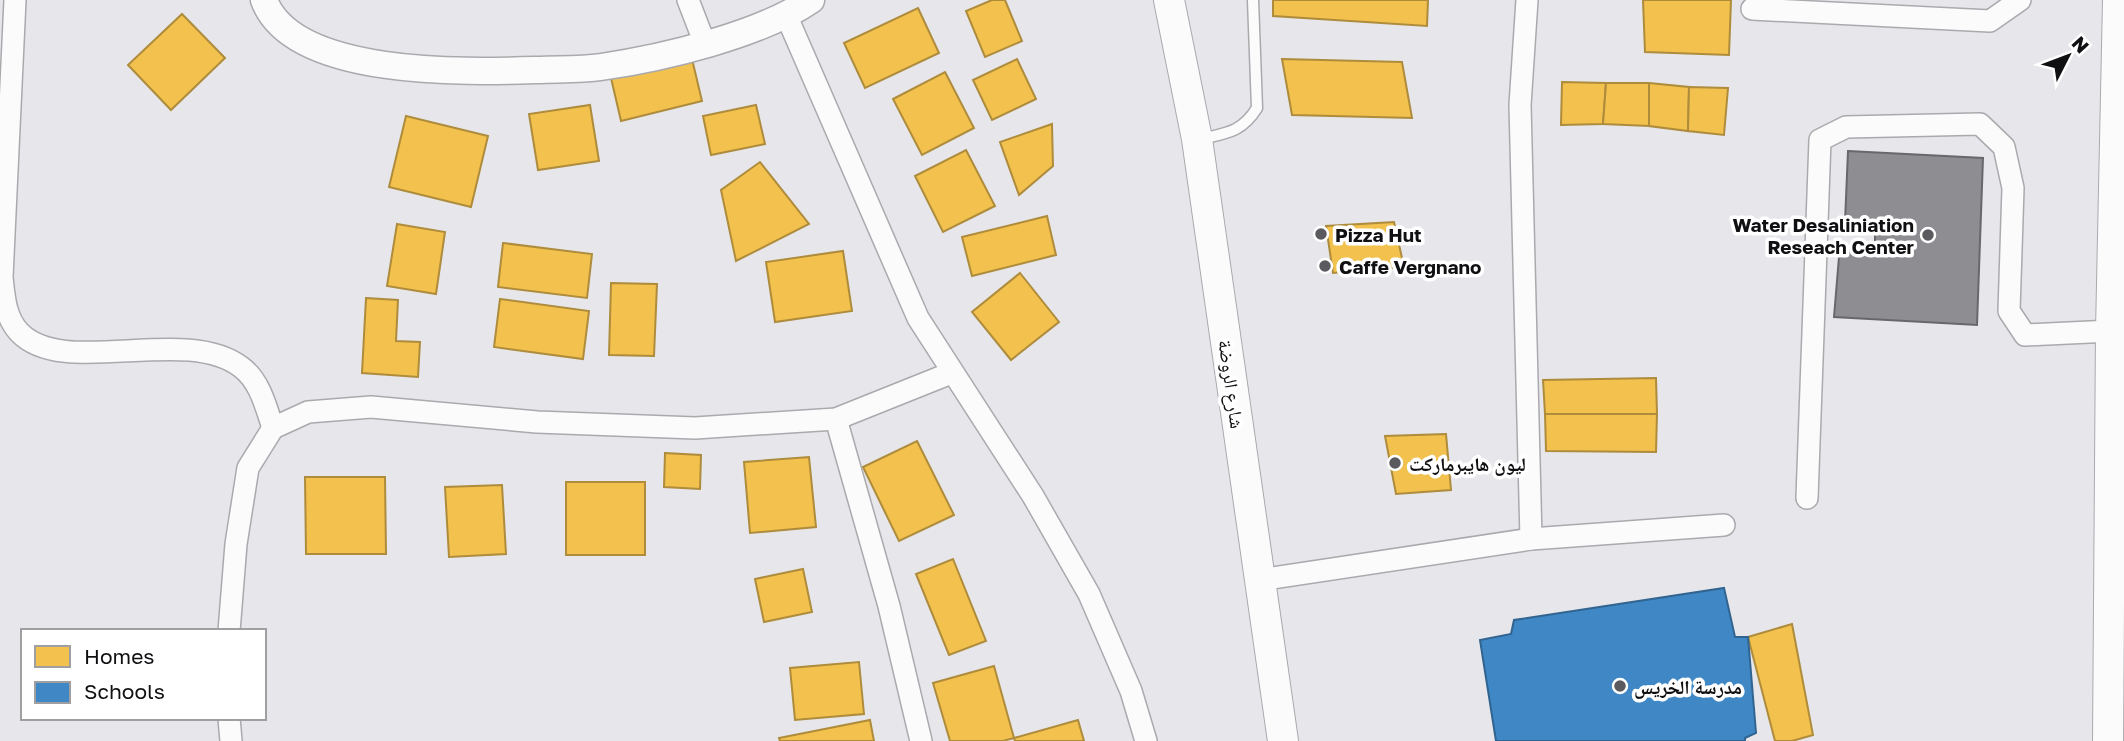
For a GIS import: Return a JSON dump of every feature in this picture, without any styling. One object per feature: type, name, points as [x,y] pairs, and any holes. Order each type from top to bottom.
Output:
[{"type":"main road","points":[[2108,741],[2111,331],[2118,0]]},
{"type":"main road","name":"شارع الروضة","points":[[1175,9],[1198,139],[1283,741]]},
{"type":"street","points":[[15,0],[2,276],[5,307],[18,331],[38,346],[65,351],[186,350],[220,355],[243,368],[263,396],[272,428]]},
{"type":"street","points":[[264,0],[285,30],[317,48],[401,68],[471,72],[600,67],[705,44],[787,17],[811,0]]},
{"type":"street","points":[[688,0],[705,44]]},
{"type":"street","points":[[1527,0],[1520,105],[1531,539]]},
{"type":"street","points":[[1752,9],[1990,21],[2020,0]]},
{"type":"street","points":[[787,17],[918,318],[951,373],[1033,496],[1089,594],[1131,691],[1146,741]]},
{"type":"street","points":[[1807,498],[1820,140],[1846,127],[1980,124],[2004,146],[2013,188],[2008,311],[2025,335],[2111,331]]},
{"type":"street","points":[[229,629],[236,544],[248,468],[272,428],[308,412],[371,407],[537,422],[695,428],[836,419],[951,373]]},
{"type":"street","points":[[836,419],[889,606],[921,741]]},
{"type":"street","points":[[1260,580],[1531,539],[1724,525]]},
{"type":"street","points":[[229,720],[231,741]]},
{"type":"lane","points":[[1198,139],[1228,133],[1248,123],[1257,108],[1253,0]]},
{"type":"building: Homes","points":[[992,0],[1005,0],[1022,41],[985,57],[966,11]]},
{"type":"building: Homes","points":[[1273,0],[1428,0],[1427,26],[1273,16]]},
{"type":"building: Homes","points":[[1643,0],[1731,0],[1729,55],[1645,52]]},
{"type":"building: Homes","points":[[918,8],[939,53],[865,88],[844,43]]},
{"type":"building: Homes","points":[[182,14],[225,58],[171,110],[128,65]]},
{"type":"building: Homes","points":[[692,59],[702,101],[621,121],[611,78]]},
{"type":"building: Homes","points":[[1017,59],[1036,99],[992,120],[973,80]]},
{"type":"building: Homes","points":[[1282,59],[1402,62],[1412,118],[1292,115]]},
{"type":"building: Homes","points":[[945,72],[974,128],[922,155],[893,99]]},
{"type":"building: Homes","points":[[1562,82],[1606,83],[1603,124],[1561,125]]},
{"type":"building: Homes","points":[[1606,83],[1649,83],[1649,126],[1603,124]]},
{"type":"building: Homes","points":[[1649,83],[1689,87],[1688,131],[1649,126]]},
{"type":"building: Homes","points":[[1689,87],[1728,88],[1724,135],[1688,131]]},
{"type":"building: Homes","points":[[590,105],[599,161],[538,170],[529,114]]},
{"type":"building: Homes","points":[[756,105],[765,144],[711,155],[703,116]]},
{"type":"building: Homes","points":[[406,116],[488,136],[471,207],[389,187]]},
{"type":"building: Homes","points":[[1052,124],[1053,166],[1019,195],[1000,142]]},
{"type":"building: Homes","points":[[966,150],[995,206],[943,232],[915,176]]},
{"type":"building: Homes","points":[[760,162],[809,224],[736,261],[721,190]]},
{"type":"building: Homes","points":[[1047,216],[1056,255],[972,276],[962,237]]},
{"type":"building: Homes","points":[[1394,222],[1404,267],[1333,273],[1326,226]]},
{"type":"building: Homes","points":[[397,224],[445,232],[436,294],[387,286]]},
{"type":"building: Homes","points":[[503,243],[592,254],[587,298],[498,287]]},
{"type":"building: Homes","points":[[843,251],[852,311],[775,322],[766,262]]},
{"type":"building: Homes","points":[[1020,273],[1059,322],[1011,360],[972,312]]},
{"type":"building: Homes","points":[[611,283],[657,284],[654,356],[609,355]]},
{"type":"building: Homes","points":[[366,298],[398,300],[396,341],[420,342],[418,377],[362,373]]},
{"type":"building: Homes","points":[[500,299],[589,311],[583,359],[494,347]]},
{"type":"building: Homes","points":[[1656,378],[1657,414],[1545,414],[1543,380]]},
{"type":"building: Homes","points":[[1545,414],[1657,414],[1656,452],[1546,451]]},
{"type":"building: Homes","points":[[1446,434],[1451,490],[1396,494],[1385,436]]},
{"type":"building: Homes","points":[[917,441],[954,515],[899,541],[863,467]]},
{"type":"building: Homes","points":[[665,453],[701,455],[700,489],[664,487]]},
{"type":"building: Homes","points":[[809,457],[816,527],[750,533],[744,462]]},
{"type":"building: Homes","points":[[305,477],[385,477],[386,554],[306,554]]},
{"type":"building: Homes","points":[[566,482],[645,482],[645,555],[566,555]]},
{"type":"building: Homes","points":[[502,485],[506,554],[449,557],[445,487]]},
{"type":"building: Homes","points":[[953,559],[986,641],[949,655],[916,574]]},
{"type":"building: Homes","points":[[803,569],[812,612],[764,622],[755,579]]},
{"type":"building: Homes","points":[[1792,624],[1813,735],[1792,741],[1775,741],[1748,637]]},
{"type":"building: Homes","points":[[859,662],[864,714],[795,720],[790,668]]},
{"type":"building: Homes","points":[[994,666],[1014,738],[1003,741],[950,741],[933,683]]},
{"type":"building: Homes","points":[[870,720],[874,741],[780,741],[779,738]]},
{"type":"building: Homes","points":[[1078,720],[1084,741],[1015,741],[1014,738]]},
{"type":"building: Schools","name":"مدرسة الخريس","points":[[1724,588],[1735,637],[1748,637],[1756,733],[1745,738],[1745,741],[1496,741],[1480,640],[1511,634],[1514,620]]},
{"type":"building: Industry","name":"Water Desaliniation Reseach Center","points":[[1848,151],[1983,158],[1977,325],[1834,317],[1840,245],[1875,248],[1875,225],[1845,222]]},
{"type":"place","name":"Pizza Hut","points":[[1321,234]]},
{"type":"place","name":"Water Desaliniation Reseach Center","points":[[1928,235]]},
{"type":"place","name":"Caffe Vergnano","points":[[1325,266]]},
{"type":"place","name":"ليون هايبرماركت","points":[[1395,463]]},
{"type":"place","name":"مدرسة الخريس","points":[[1620,686]]}]
